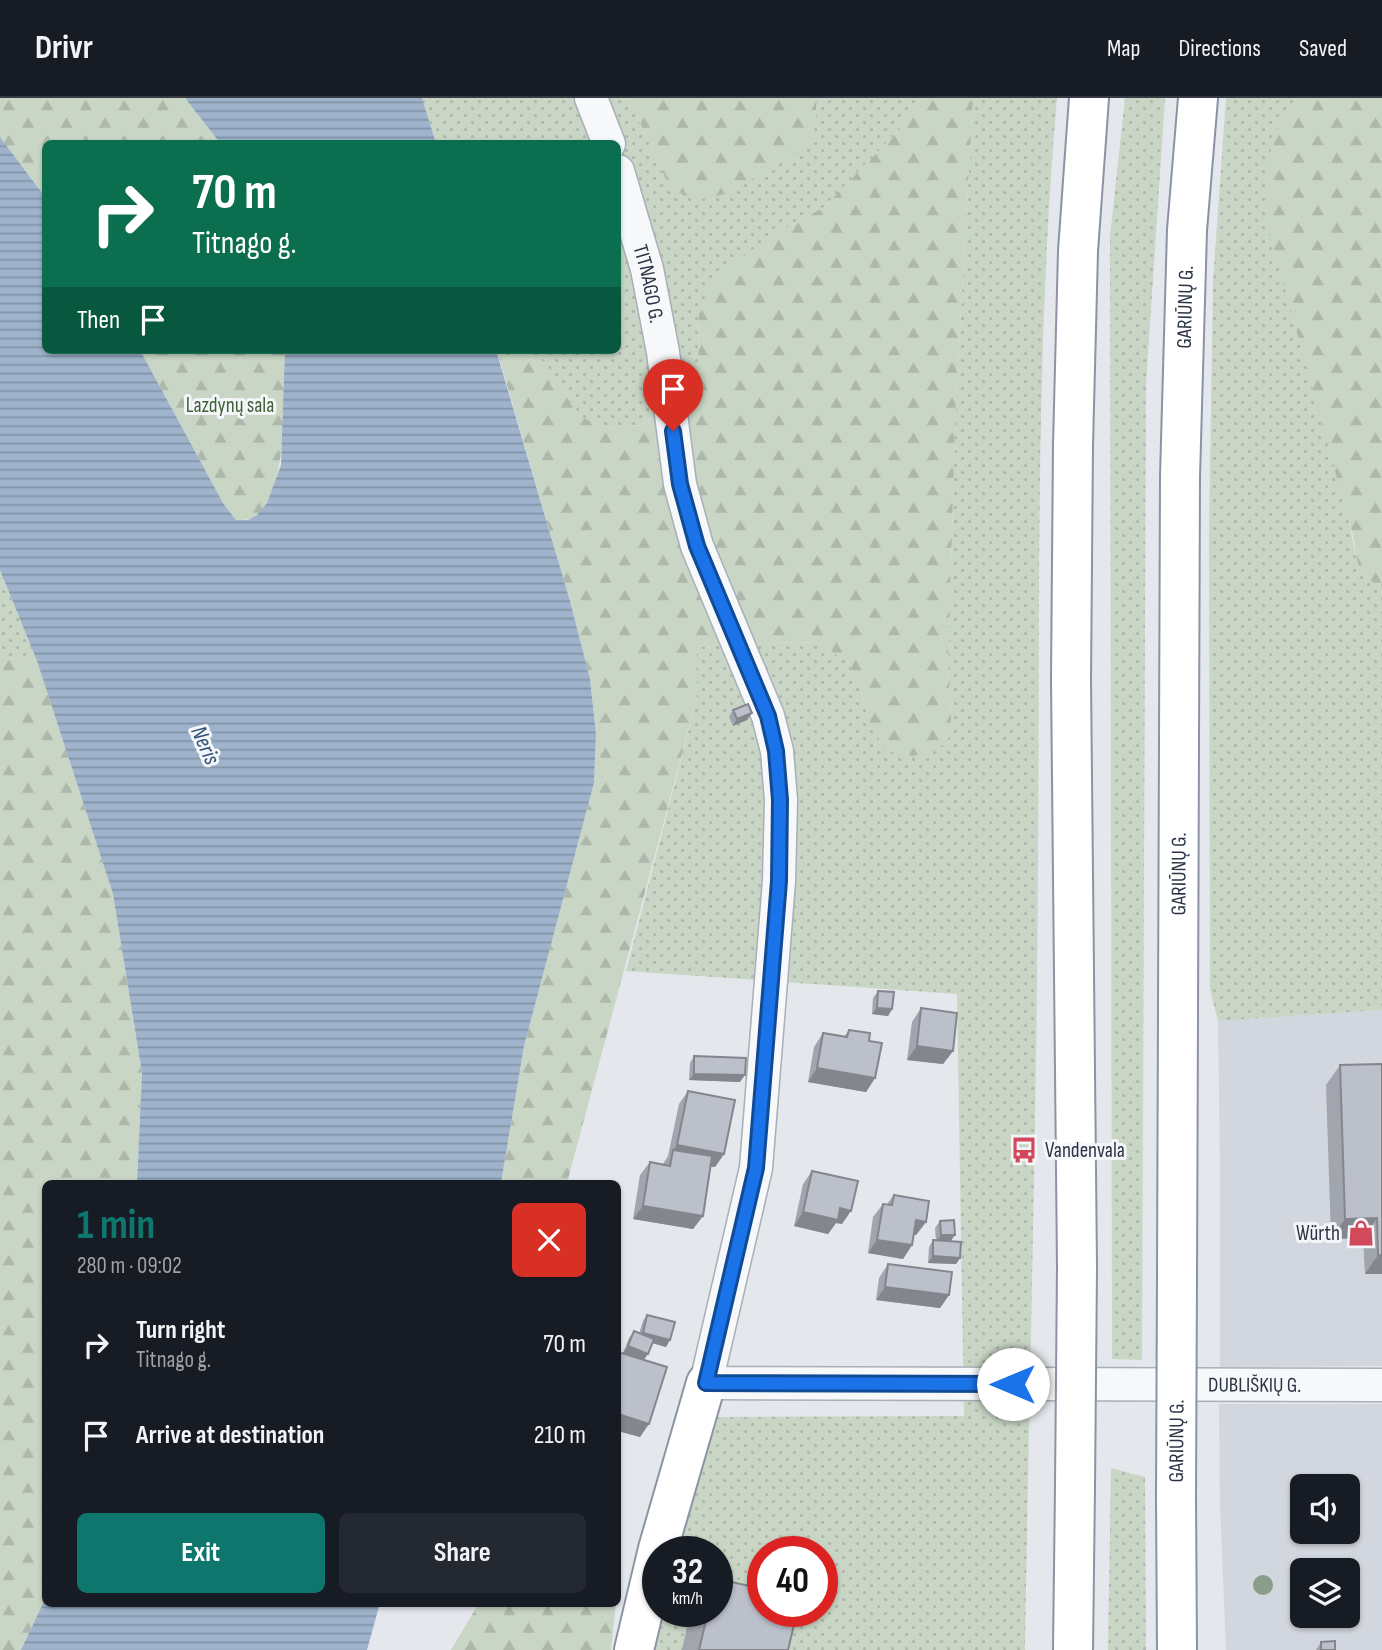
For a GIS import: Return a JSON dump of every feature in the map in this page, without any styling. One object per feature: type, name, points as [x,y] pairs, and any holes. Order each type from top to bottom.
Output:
[{"type":"highway","points":[[1073,1650],[1077,1267],[1071,679],[1073,473],[1078,251],[1089,98]]},
{"type":"highway","name":"GARIŪNŲ G.","points":[[1177,1650],[1180,477],[1187,230],[1198,98]]},
{"type":"highway","points":[[634,1650],[658,1549],[706,1383]]},
{"type":"street","points":[[591,98],[607,140]]},
{"type":"street","name":"TITNAGO G.","points":[[621,181],[647,270],[663,352],[680,484],[697,546],[768,716],[776,751],[780,788],[779,881],[756,1168],[706,1383]]},
{"type":"street","name":"DUBLIŠKIŲ G.","points":[[706,1383],[1382,1385]]},
{"type":"shaded area","points":[[1382,1010],[1382,1366],[1220,1367],[1218,1021]]},
{"type":"shaded area","points":[[1219,1404],[1382,1404],[1382,1650],[1226,1650]]},
{"type":"green space","points":[[0,98],[185,98],[218,140],[42,140],[42,193],[0,137]]},
{"type":"green space","points":[[422,98],[629,98],[668,184],[814,131],[817,98],[922,98],[900,129],[824,207],[772,236],[699,312],[698,372],[692,392],[641,425],[607,428],[581,417],[544,362],[530,354],[621,354],[621,140],[435,140]]},
{"type":"green space","points":[[629,98],[817,98],[814,131],[801,152],[725,194],[703,199],[683,195],[668,184]]},
{"type":"green space","points":[[922,98],[973,98],[956,399],[948,664],[951,717],[949,738],[936,751],[912,756],[891,752],[880,741],[869,719],[859,684],[849,663],[819,643],[762,642],[697,647],[697,698],[568,1180],[502,1180],[524,1046],[594,783],[596,734],[590,679],[570,601],[500,361],[521,354],[531,354],[545,362],[581,417],[607,428],[642,425],[692,392],[698,372],[699,312],[710,284],[725,269],[772,236],[824,207],[900,129]]},
{"type":"green space","points":[[973,98],[1057,98],[1042,381],[1036,1053],[1025,1650],[648,1650],[654,1627],[733,1627],[733,1536],[676,1536],[700,1436],[718,1417],[964,1416],[957,994],[626,971],[697,698],[697,647],[762,642],[819,643],[849,663],[859,684],[869,719],[951,717],[948,664],[956,399]]},
{"type":"green space","points":[[1125,98],[1165,98],[1146,384],[1142,1360],[1112,1359],[1110,237]]},
{"type":"green space","points":[[1226,98],[1296,98],[1272,138],[1357,562],[1379,585],[1382,584],[1382,1010],[1218,1021],[1210,989],[1209,531],[1213,282]]},
{"type":"green space","points":[[1296,98],[1382,98],[1382,584],[1379,585],[1366,577],[1357,562],[1354,540],[1265,216],[1272,138]]},
{"type":"green space","name":"Lazdynų sala","points":[[142,354],[285,354],[283,437],[275,483],[268,502],[255,517],[236,520],[223,503]]},
{"type":"green space","points":[[497,354],[521,354],[500,361]]},
{"type":"green space","points":[[0,570],[37,661],[0,657]]},
{"type":"green space","points":[[0,657],[37,661],[113,894],[142,1073],[137,1180],[42,1180],[42,1605],[21,1650],[0,1650]]},
{"type":"green space","points":[[1111,1468],[1145,1477],[1146,1650],[1108,1650]]},
{"type":"green space","points":[[477,1607],[616,1607],[611,1650],[451,1650]]},
{"type":"water","points":[[185,98],[422,98],[435,140],[218,140]]},
{"type":"water","name":"Neris","points":[[0,137],[42,193],[42,354],[142,354],[223,503],[236,520],[248,520],[257,515],[267,503],[281,465],[285,354],[497,354],[570,601],[590,679],[596,734],[594,783],[524,1046],[502,1180],[137,1180],[142,1073],[113,894],[37,661],[0,570]]},
{"type":"water","points":[[42,1605],[379,1607],[367,1650],[21,1650]]},
{"type":"building","points":[[748,704],[752,713],[737,719],[733,710]]},
{"type":"building","points":[[878,991],[894,992],[892,1009],[877,1008]]},
{"type":"building","points":[[921,1008],[957,1013],[953,1051],[917,1046]]},
{"type":"building","points":[[849,1030],[870,1033],[869,1041],[882,1043],[875,1078],[817,1068],[823,1033],[847,1037]]},
{"type":"building","points":[[694,1056],[746,1058],[745,1075],[694,1074]]},
{"type":"building","points":[[1382,1064],[1382,1255],[1378,1255],[1377,1218],[1345,1219],[1340,1065]]},
{"type":"building","points":[[688,1091],[735,1100],[724,1154],[677,1145]]},
{"type":"building","points":[[673,1150],[712,1156],[703,1216],[643,1206],[650,1162],[670,1166]]},
{"type":"building","points":[[812,1171],[858,1181],[851,1211],[840,1208],[838,1220],[803,1212]]},
{"type":"building","points":[[894,1195],[929,1201],[926,1222],[916,1220],[912,1245],[877,1240],[883,1204],[892,1205]]},
{"type":"building","points":[[954,1220],[955,1235],[941,1235],[940,1221]]},
{"type":"building","points":[[933,1240],[961,1242],[960,1258],[933,1256]]},
{"type":"building","points":[[888,1264],[952,1272],[949,1295],[885,1287]]},
{"type":"building","points":[[647,1315],[675,1322],[670,1340],[643,1333]]},
{"type":"building","points":[[634,1331],[654,1339],[648,1354],[628,1346]]},
{"type":"building","points":[[621,1353],[667,1367],[649,1424],[621,1415]]},
{"type":"building","points":[[733,1582],[747,1585],[747,1627],[793,1627],[788,1650],[699,1650],[704,1627],[733,1627]]},
{"type":"building","points":[[1335,1641],[1335,1650],[1321,1650],[1321,1642]]},
{"type":"place","name":"Vandenvala","points":[[1024,1150]]},
{"type":"place","name":"Würth","points":[[1361,1233]]},
{"type":"route","points":[[673,431],[680,484],[697,546],[768,716],[776,751],[780,800],[779,881],[756,1168],[706,1383],[1013,1384]]}]
